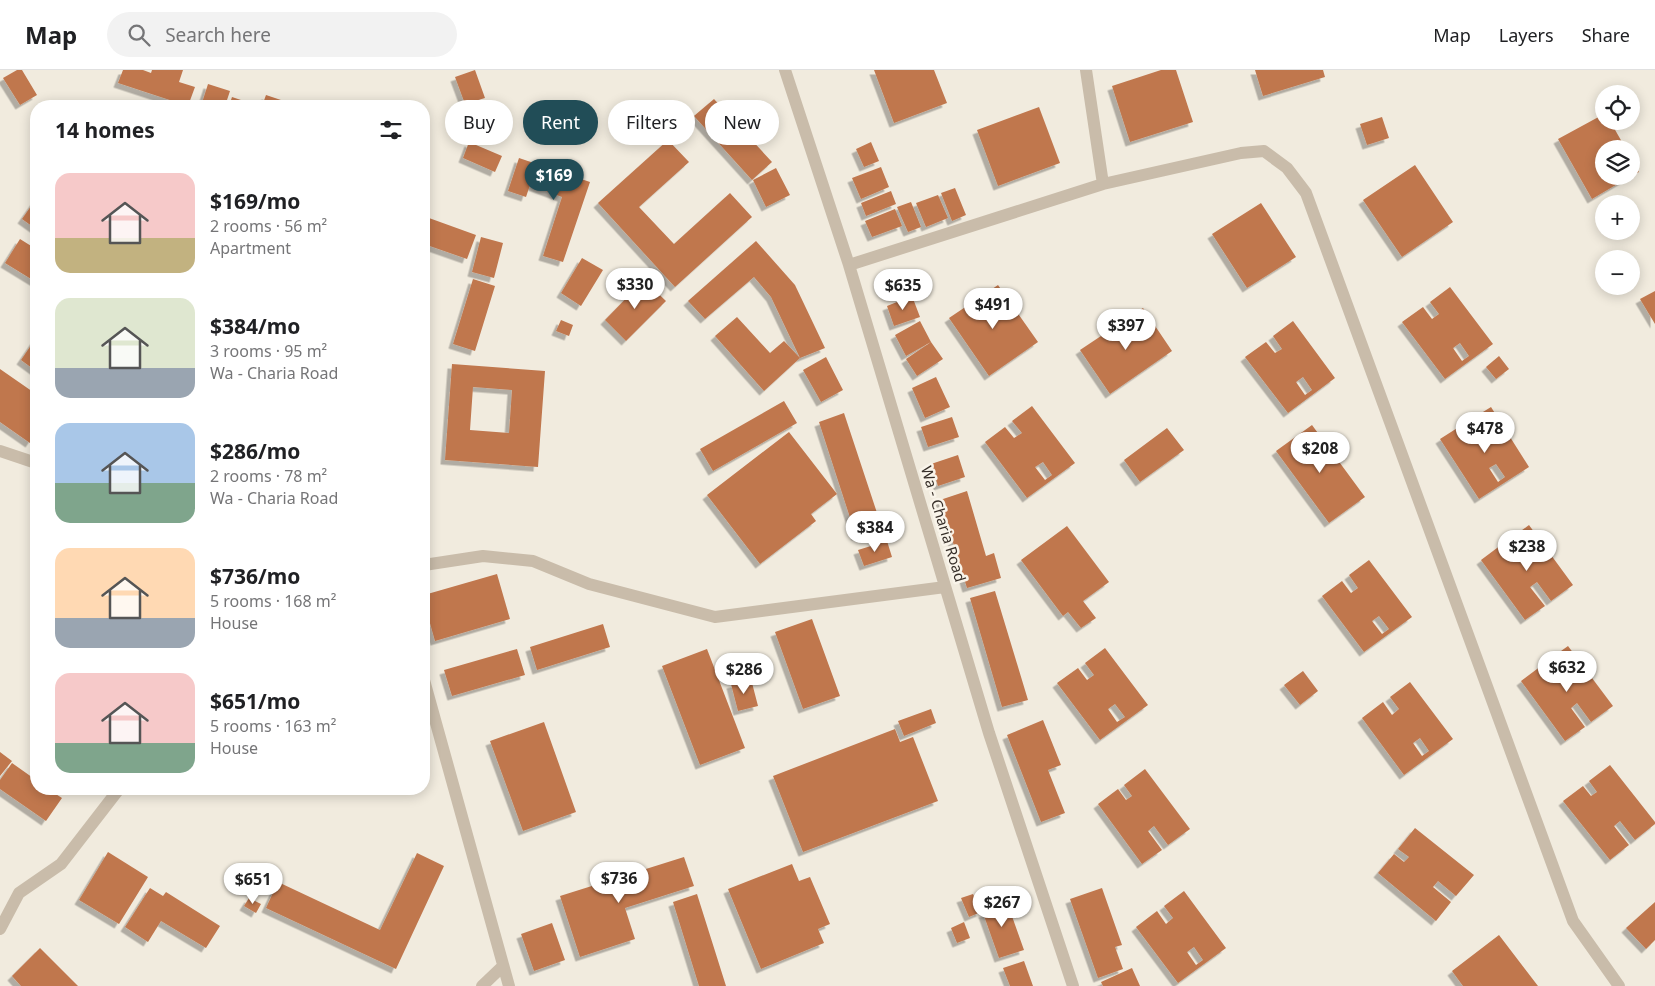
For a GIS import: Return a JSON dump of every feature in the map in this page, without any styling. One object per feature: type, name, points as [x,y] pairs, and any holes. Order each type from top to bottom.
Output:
[{"type":"street","name":"Wa - Charia Road","points":[[785,70],[848,265],[989,733],[1073,986]]},
{"type":"street","points":[[1086,70],[1103,184]]},
{"type":"street","points":[[848,265],[1103,184],[1242,153],[1264,151],[1287,168],[1306,194],[1573,921],[1619,986]]},
{"type":"street","points":[[0,451],[30,461]]},
{"type":"street","points":[[430,564],[482,556],[534,560],[589,584],[715,617],[945,588]]},
{"type":"street","points":[[430,702],[509,986]]},
{"type":"street","points":[[0,929],[19,893],[62,864],[114,795]]},
{"type":"street","points":[[482,986],[503,966]]},
{"type":"building","points":[[17,70],[22,70],[37,95],[20,105],[3,78]]},
{"type":"building","points":[[123,70],[143,70],[151,73],[152,70],[183,70],[179,82],[195,87],[190,100],[170,100],[118,83]]},
{"type":"building","points":[[475,70],[485,98],[464,100],[455,77]]},
{"type":"building","points":[[874,70],[934,70],[947,103],[894,123]]},
{"type":"building","points":[[1161,70],[1176,70],[1193,122],[1130,142],[1112,86]]},
{"type":"building","points":[[1255,70],[1323,70],[1325,77],[1263,96]]},
{"type":"building","points":[[208,84],[230,91],[227,100],[203,100]]},
{"type":"building","points":[[266,95],[281,100],[264,100]]},
{"type":"building","points":[[705,107],[705,128],[695,117]]},
{"type":"building","points":[[1039,107],[1060,163],[998,186],[977,130]]},
{"type":"building","points":[[1382,117],[1389,138],[1367,145],[1360,124]]},
{"type":"building","points":[[1595,119],[1595,130],[1615,130],[1621,140],[1595,140],[1595,185],[1616,185],[1599,195],[1595,195],[1592,199],[1558,139]]},
{"type":"building","points":[[871,142],[879,161],[864,167],[856,149]]},
{"type":"building","points":[[468,145],[476,145],[502,156],[495,172],[463,158]]},
{"type":"building","points":[[662,145],[673,145],[689,162],[639,207],[674,244],[730,193],[752,217],[675,287],[598,203]]},
{"type":"building","points":[[720,145],[756,145],[772,162],[752,180]]},
{"type":"building","points":[[519,158],[590,182],[563,262],[543,256],[562,197],[530,185],[526,197],[508,191]]},
{"type":"building","points":[[1415,165],[1453,222],[1402,257],[1363,200]]},
{"type":"building","points":[[881,167],[889,187],[861,199],[852,178]]},
{"type":"building","points":[[776,168],[790,195],[766,207],[753,180]]},
{"type":"building","points":[[955,188],[966,215],[952,221],[941,193]]},
{"type":"building","points":[[891,191],[896,204],[866,216],[861,203]]},
{"type":"building","points":[[938,195],[948,218],[926,227],[916,203]]},
{"type":"building","points":[[911,202],[921,227],[908,232],[897,207]]},
{"type":"building","points":[[1261,203],[1296,257],[1247,288],[1212,234]]},
{"type":"building","points":[[30,208],[30,225],[22,219]]},
{"type":"building","points":[[895,209],[902,226],[872,237],[865,221]]},
{"type":"building","points":[[430,218],[476,235],[467,259],[430,246]]},
{"type":"building","points":[[481,237],[503,243],[494,278],[472,272]]},
{"type":"building","points":[[20,239],[30,245],[30,278],[5,263]]},
{"type":"building","points":[[756,241],[795,285],[825,348],[800,358],[771,297],[754,277],[705,319],[688,301]]},
{"type":"building","points":[[582,258],[603,270],[581,306],[561,293]]},
{"type":"building","points":[[473,279],[495,286],[475,351],[453,344]]},
{"type":"building","points":[[644,280],[666,301],[626,341],[605,320]]},
{"type":"building","points":[[998,285],[1038,342],[989,376],[949,318]]},
{"type":"building","points":[[1450,287],[1493,344],[1445,379],[1402,322],[1423,307],[1432,319],[1439,314],[1430,302]],"holes":[[[1460,343],[1469,356],[1462,361],[1453,348]]]},
{"type":"building","points":[[1655,291],[1655,324],[1640,299]]},
{"type":"building","points":[[912,296],[920,317],[894,326],[887,306]]},
{"type":"building","points":[[1143,308],[1172,351],[1110,394],[1080,350]]},
{"type":"building","points":[[737,317],[770,353],[784,341],[800,358],[764,391],[715,336]]},
{"type":"building","points":[[561,320],[573,325],[569,336],[556,331]]},
{"type":"building","points":[[920,321],[931,342],[906,356],[895,335]]},
{"type":"building","points":[[1293,321],[1335,378],[1288,413],[1245,357],[1266,342],[1275,353],[1282,349],[1273,336]],"holes":[[[1303,377],[1312,390],[1305,395],[1296,382]]]},
{"type":"building","points":[[931,342],[943,359],[917,376],[906,359]]},
{"type":"building","points":[[30,347],[30,367],[21,360]]},
{"type":"building","points":[[1499,356],[1509,369],[1496,379],[1486,367]]},
{"type":"building","points":[[826,357],[843,390],[821,402],[803,370]]},
{"type":"building","points":[[452,364],[545,371],[538,467],[445,460]],"holes":[[[473,387],[512,390],[509,433],[470,430]]]},
{"type":"building","points":[[0,369],[30,390],[30,443],[0,422]]},
{"type":"building","points":[[936,377],[950,407],[925,418],[912,388]]},
{"type":"building","points":[[784,401],[797,423],[713,471],[700,449]]},
{"type":"building","points":[[1032,406],[1075,463],[1027,498],[985,442],[1005,427],[1014,438],[1022,433],[1012,421]],"holes":[[[1043,462],[1052,475],[1045,480],[1035,467]]]},
{"type":"building","points":[[1491,407],[1529,467],[1479,499],[1440,439],[1462,425],[1470,438],[1478,433],[1470,420]],"holes":[[[1496,464],[1505,477],[1498,482],[1489,468]]]},
{"type":"building","points":[[844,413],[882,528],[856,536],[819,422]]},
{"type":"building","points":[[952,417],[959,437],[928,447],[921,427]]},
{"type":"building","points":[[1312,425],[1365,497],[1329,523],[1276,451]]},
{"type":"building","points":[[1167,428],[1184,450],[1140,482],[1124,460]]},
{"type":"building","points":[[789,432],[837,494],[811,514],[816,521],[760,564],[707,495]]},
{"type":"building","points":[[958,455],[965,477],[938,486],[931,464]]},
{"type":"building","points":[[967,491],[986,556],[994,553],[1001,578],[967,588],[940,500]]},
{"type":"building","points":[[1529,525],[1573,585],[1551,601],[1537,582],[1530,587],[1545,606],[1525,620],[1481,560],[1501,545],[1509,556],[1515,552],[1507,541]]},
{"type":"building","points":[[1067,526],[1109,582],[1083,601],[1096,618],[1081,628],[1068,612],[1063,616],[1021,560]]},
{"type":"building","points":[[887,541],[892,557],[864,566],[858,550]]},
{"type":"building","points":[[1369,560],[1412,617],[1364,652],[1322,596],[1342,581],[1351,593],[1358,588],[1349,575]],"holes":[[[1379,616],[1389,629],[1382,634],[1372,621]]]},
{"type":"building","points":[[497,574],[510,619],[435,641],[430,623],[430,593]]},
{"type":"building","points":[[995,591],[1028,700],[1002,707],[970,598]]},
{"type":"building","points":[[812,619],[840,696],[803,709],[775,632]]},
{"type":"building","points":[[603,624],[610,647],[537,670],[530,647]]},
{"type":"building","points":[[1568,646],[1613,706],[1591,722],[1577,703],[1571,708],[1585,727],[1565,741],[1521,681],[1541,666],[1549,676],[1554,673],[1547,661]]},
{"type":"building","points":[[1105,648],[1148,705],[1100,740],[1057,683],[1078,668],[1087,680],[1094,675],[1085,663]],"holes":[[[1115,704],[1125,717],[1117,722],[1108,709]]]},
{"type":"building","points":[[517,649],[525,675],[452,696],[444,670]]},
{"type":"building","points":[[707,649],[745,748],[700,765],[662,666]]},
{"type":"building","points":[[1303,671],[1318,691],[1300,705],[1284,685]]},
{"type":"building","points":[[751,679],[758,706],[738,711],[731,684]]},
{"type":"building","points":[[1410,682],[1453,739],[1404,775],[1362,718],[1383,702],[1392,715],[1399,709],[1390,697]],"holes":[[[1420,738],[1429,751],[1422,756],[1413,743]]]},
{"type":"building","points":[[931,709],[936,723],[904,736],[898,721]]},
{"type":"building","points":[[1043,720],[1061,765],[1048,770],[1065,813],[1041,822],[1007,735]]},
{"type":"building","points":[[544,722],[576,812],[523,831],[490,741]]},
{"type":"building","points":[[895,729],[900,742],[913,737],[938,801],[803,852],[773,776]]},
{"type":"building","points":[[0,752],[12,761],[0,776]]},
{"type":"building","points":[[12,763],[30,776],[30,795],[57,795],[62,798],[46,821],[0,789],[0,780]]},
{"type":"building","points":[[1610,765],[1655,824],[1635,840],[1620,821],[1614,826],[1629,845],[1610,860],[1563,801],[1583,786],[1591,796],[1597,792],[1589,781]]},
{"type":"building","points":[[1145,769],[1190,829],[1168,845],[1154,826],[1148,831],[1162,850],[1142,864],[1098,804],[1118,789],[1126,800],[1132,796],[1124,785]]},
{"type":"building","points":[[1415,828],[1474,875],[1456,896],[1438,881],[1433,887],[1451,902],[1436,921],[1378,873],[1394,854],[1404,862],[1409,857],[1398,849]]},
{"type":"building","points":[[108,852],[148,877],[119,924],[79,900]]},
{"type":"building","points":[[417,853],[444,866],[396,969],[266,908],[278,882],[380,930]]},
{"type":"building","points":[[684,857],[694,886],[625,908],[635,939],[580,957],[560,896]]},
{"type":"building","points":[[792,864],[799,881],[810,877],[830,924],[818,929],[824,943],[761,969],[728,889]]},
{"type":"building","points":[[150,888],[163,896],[166,892],[220,926],[206,948],[161,921],[148,942],[125,927]]},
{"type":"building","points":[[1102,888],[1122,945],[1115,947],[1123,969],[1098,978],[1070,899]]},
{"type":"building","points":[[1184,891],[1226,948],[1178,983],[1136,927],[1157,911],[1166,924],[1173,918],[1164,906]],"holes":[[[1194,947],[1203,960],[1196,965],[1187,952]]]},
{"type":"building","points":[[697,894],[726,986],[699,986],[673,902]]},
{"type":"building","points":[[973,894],[981,912],[969,917],[961,898]]},
{"type":"building","points":[[1002,897],[1005,906],[1008,905],[1024,950],[999,958],[983,913],[988,912],[985,902]]},
{"type":"building","points":[[249,898],[261,904],[256,913],[244,906]]},
{"type":"building","points":[[1655,902],[1655,940],[1646,949],[1626,928]]},
{"type":"building","points":[[964,922],[970,938],[957,943],[951,928]]},
{"type":"building","points":[[552,923],[565,960],[534,971],[521,934]]},
{"type":"building","points":[[1499,935],[1538,986],[1463,986],[1452,971]]},
{"type":"building","points":[[40,948],[78,986],[21,986],[12,976]]},
{"type":"building","points":[[1024,961],[1033,986],[1010,986],[1003,968]]},
{"type":"building","points":[[1132,968],[1140,986],[1103,986],[1101,982]]}]
